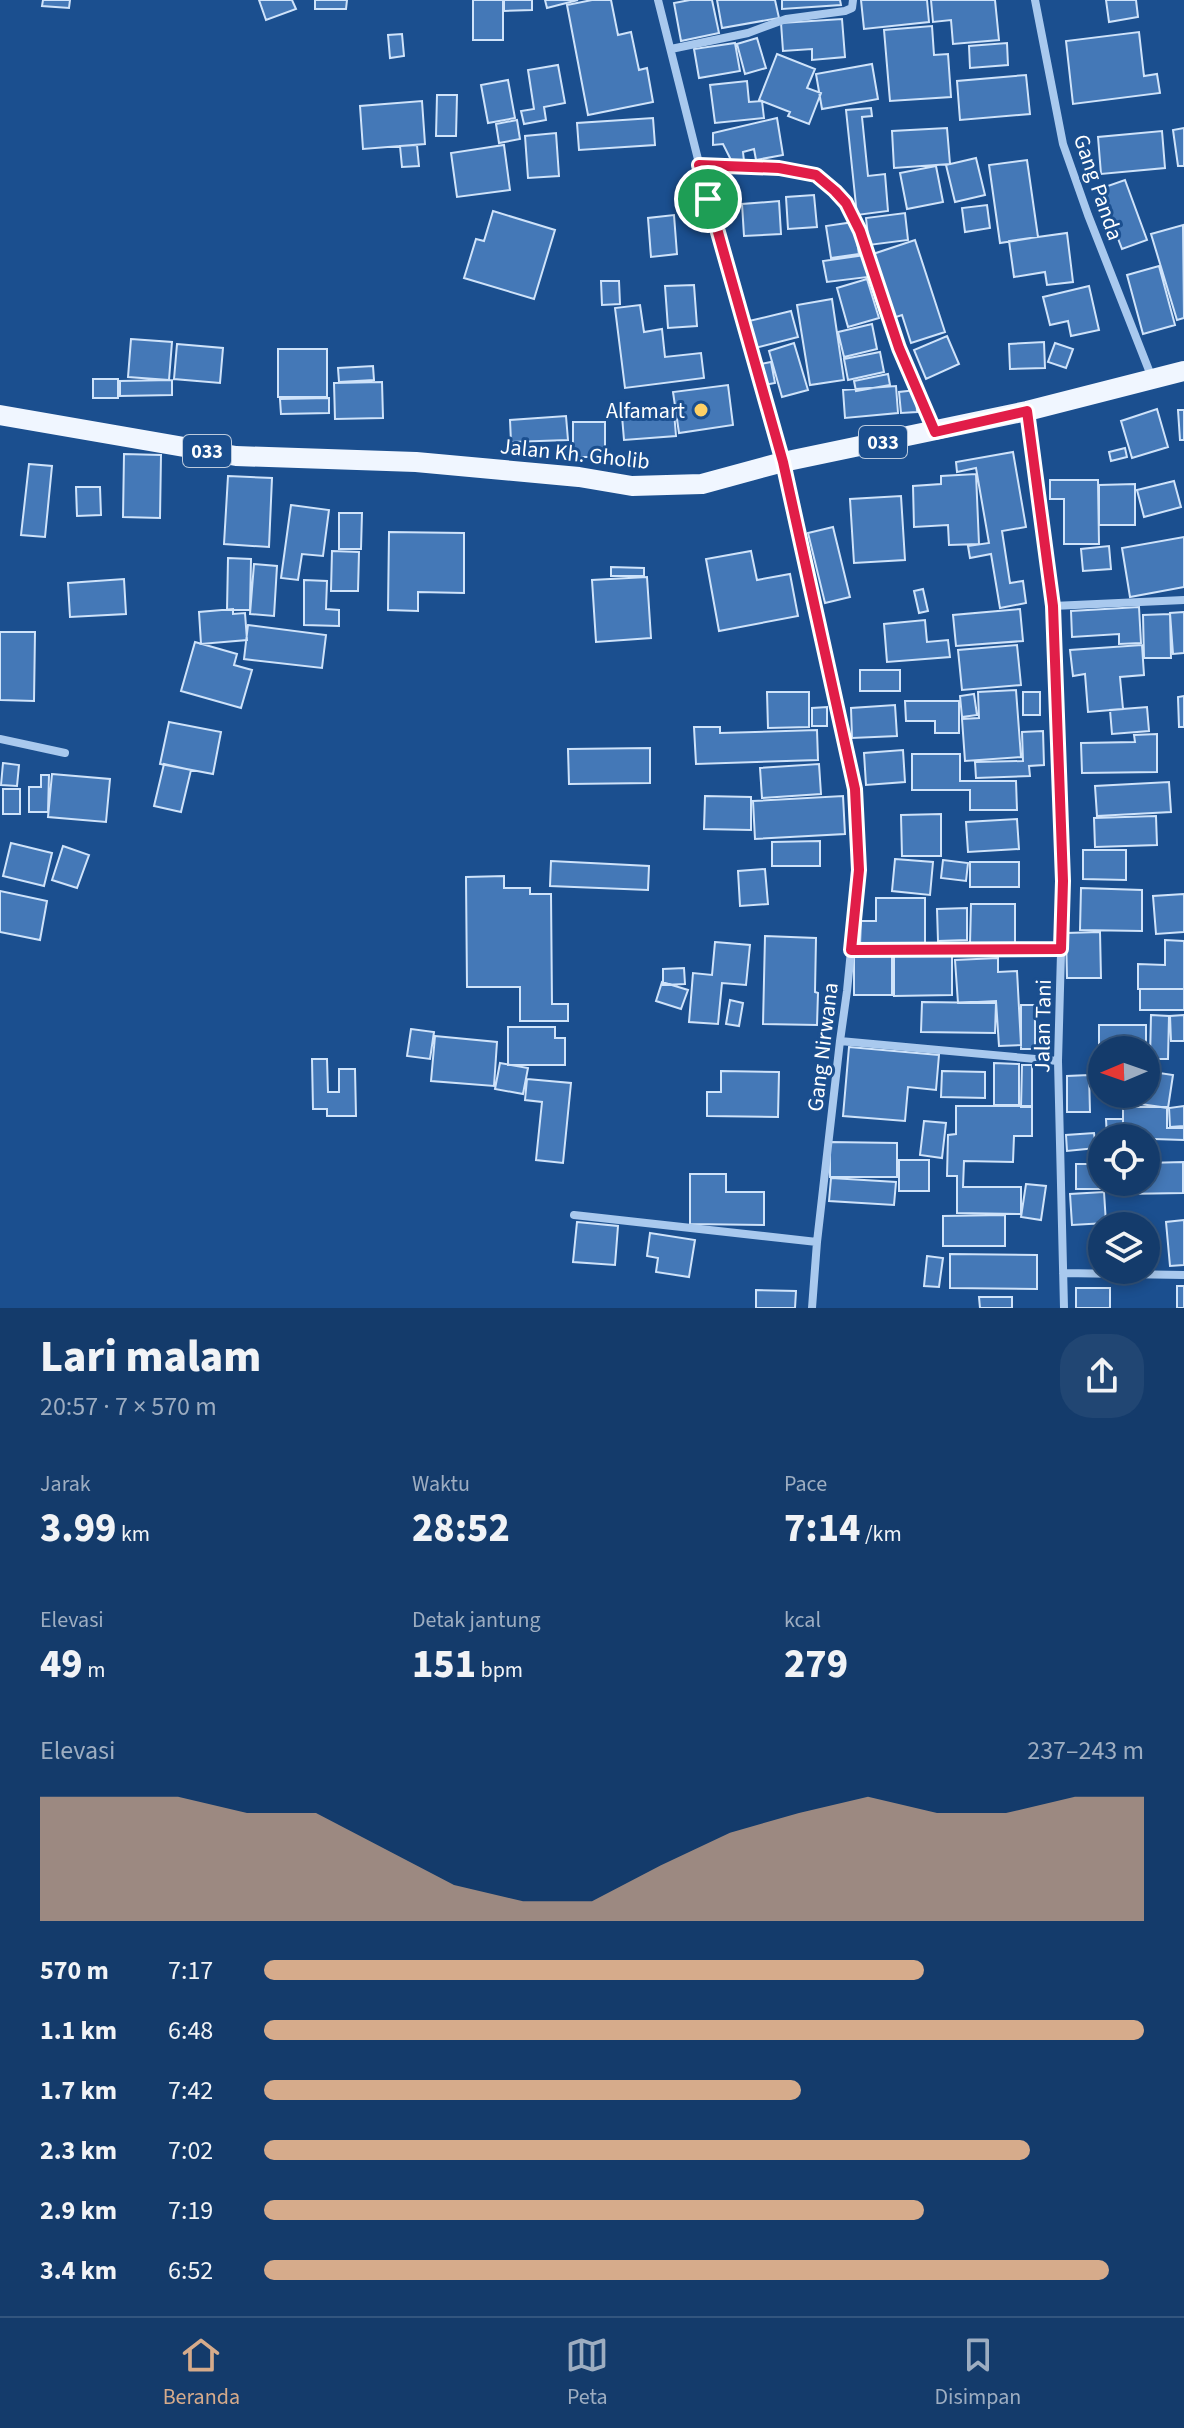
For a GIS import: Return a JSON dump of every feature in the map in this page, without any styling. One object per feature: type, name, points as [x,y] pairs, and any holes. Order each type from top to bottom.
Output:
[{"type":"main road","name":"Jalan Kh. Gholib","points":[[0,415],[236,456],[416,462],[579,477],[632,486],[702,484],[783,462],[1027,411],[1184,371]]},
{"type":"street","name":"Gang Nirwana","points":[[658,0],[699,165],[783,462],[855,789],[859,870],[812,1308]]},
{"type":"street","points":[[671,49],[748,33],[786,19],[845,11],[852,8],[853,0]]},
{"type":"street","name":"Gang Panda","points":[[1035,0],[1063,144],[1153,378]]},
{"type":"street","points":[[699,165],[779,168],[816,175],[846,203],[860,231],[899,348],[935,432]]},
{"type":"street","name":"Jalan Tani","points":[[1027,411],[1053,606],[1063,881],[1058,1061],[1064,1308]]},
{"type":"street","points":[[1053,606],[1184,600]]},
{"type":"street","points":[[0,739],[65,753]]},
{"type":"street","points":[[851,950],[1061,949]]},
{"type":"street","points":[[840,1041],[1058,1061]]},
{"type":"street","points":[[574,1215],[817,1242]]},
{"type":"street","points":[[1063,1273],[1184,1275]]},
{"type":"building","points":[[43,0],[70,0],[69,8],[42,6]]},
{"type":"building","points":[[259,0],[292,0],[296,9],[266,20]]},
{"type":"building","points":[[315,0],[347,0],[346,9],[315,9]]},
{"type":"building","points":[[473,0],[503,0],[503,40],[473,40]]},
{"type":"building","points":[[504,0],[532,0],[532,10],[504,11]]},
{"type":"building","points":[[545,0],[578,0],[547,8]]},
{"type":"building","points":[[611,0],[618,35],[631,32],[639,70],[647,68],[653,102],[588,115],[567,5]]},
{"type":"building","points":[[712,0],[719,33],[681,41],[674,3]]},
{"type":"building","points":[[717,0],[775,0],[779,18],[722,28]]},
{"type":"building","points":[[782,0],[840,0],[841,5],[782,9]]},
{"type":"building","points":[[861,0],[927,0],[929,22],[864,29]]},
{"type":"building","points":[[931,0],[995,0],[999,40],[953,44],[951,20],[933,22]]},
{"type":"building","points":[[1106,0],[1136,0],[1138,17],[1109,22]]},
{"type":"building","points":[[842,19],[845,57],[812,60],[812,49],[783,51],[781,23]]},
{"type":"building","points":[[932,26],[934,55],[948,54],[951,97],[890,101],[884,30]]},
{"type":"building","points":[[1139,32],[1144,76],[1157,74],[1160,93],[1073,104],[1066,41]]},
{"type":"building","points":[[402,34],[404,56],[390,58],[388,35]]},
{"type":"building","points":[[757,38],[766,68],[745,74],[737,44]]},
{"type":"building","points":[[735,43],[740,71],[699,78],[694,49]]},
{"type":"building","points":[[1007,43],[1008,65],[970,68],[969,46]]},
{"type":"building","points":[[777,54],[815,69],[807,88],[821,93],[809,124],[788,116],[790,112],[759,100]]},
{"type":"building","points":[[872,64],[878,99],[822,109],[816,74]]},
{"type":"building","points":[[558,65],[565,103],[544,107],[546,120],[524,124],[521,111],[534,109],[528,70]]},
{"type":"building","points":[[1026,75],[1030,114],[960,120],[957,81]]},
{"type":"building","points":[[508,80],[515,118],[488,123],[481,85]]},
{"type":"building","points":[[747,81],[749,102],[762,101],[764,118],[715,123],[710,85]]},
{"type":"building","points":[[437,95],[457,95],[456,136],[436,136]]},
{"type":"building","points":[[422,101],[425,144],[363,149],[360,106]]},
{"type":"building","points":[[871,108],[872,116],[862,117],[868,176],[885,174],[888,211],[857,215],[846,110]]},
{"type":"building","points":[[653,118],[655,145],[579,150],[577,123]]},
{"type":"building","points":[[777,118],[783,155],[756,160],[754,149],[743,152],[744,161],[732,162],[723,144],[713,145],[713,133]]},
{"type":"building","points":[[517,120],[520,139],[499,143],[496,124]]},
{"type":"building","points":[[947,128],[950,164],[894,168],[892,131]]},
{"type":"building","points":[[1184,128],[1184,166],[1178,166],[1173,130]]},
{"type":"building","points":[[1162,131],[1165,168],[1101,174],[1098,137]]},
{"type":"building","points":[[556,133],[559,176],[528,178],[525,136]]},
{"type":"building","points":[[417,145],[419,166],[402,167],[400,146]]},
{"type":"building","points":[[504,145],[510,190],[457,197],[451,153]]},
{"type":"building","points":[[976,158],[985,195],[955,202],[946,165]]},
{"type":"building","points":[[1027,160],[1038,237],[1000,243],[989,165]]},
{"type":"building","points":[[936,166],[943,202],[907,209],[900,173]]},
{"type":"building","points":[[1125,180],[1147,240],[1122,249],[1099,189]]},
{"type":"building","points":[[814,195],[817,227],[788,229],[786,197]]},
{"type":"building","points":[[779,201],[781,234],[744,236],[742,204]]},
{"type":"building","points":[[987,205],[990,228],[965,232],[962,208]]},
{"type":"building","points":[[493,211],[555,230],[534,299],[464,278],[476,239],[484,241]]},
{"type":"building","points":[[905,213],[908,240],[869,245],[866,218]]},
{"type":"building","points":[[674,215],[677,254],[651,257],[648,218]]},
{"type":"building","points":[[854,222],[859,254],[831,258],[826,226]]},
{"type":"building","points":[[1183,225],[1184,318],[1177,320],[1151,234]]},
{"type":"building","points":[[1067,233],[1073,282],[1047,285],[1045,272],[1014,277],[1009,241]]},
{"type":"building","points":[[915,240],[945,332],[911,343],[902,315],[890,319],[870,255]]},
{"type":"building","points":[[865,255],[868,277],[827,282],[823,261]]},
{"type":"building","points":[[1159,266],[1175,325],[1143,334],[1127,275]]},
{"type":"building","points":[[867,279],[879,318],[848,327],[837,288]]},
{"type":"building","points":[[601,281],[619,281],[620,304],[602,305]]},
{"type":"building","points":[[694,285],[697,326],[668,328],[665,286]]},
{"type":"building","points":[[1089,286],[1099,330],[1071,336],[1068,321],[1050,325],[1043,297]]},
{"type":"building","points":[[832,299],[844,380],[810,385],[797,305]]},
{"type":"building","points":[[640,305],[644,332],[662,329],[665,357],[701,353],[704,378],[625,388],[615,308]]},
{"type":"building","points":[[791,311],[798,337],[755,348],[749,321]]},
{"type":"building","points":[[872,324],[877,349],[844,357],[838,332]]},
{"type":"building","points":[[947,336],[959,364],[926,379],[914,350]]},
{"type":"building","points":[[131,339],[172,342],[169,380],[128,377]]},
{"type":"building","points":[[1044,342],[1045,368],[1010,369],[1009,344]]},
{"type":"building","points":[[794,343],[808,390],[782,397],[769,351]]},
{"type":"building","points":[[1055,343],[1073,349],[1066,368],[1048,362]]},
{"type":"building","points":[[177,344],[223,348],[220,383],[174,379]]},
{"type":"building","points":[[278,349],[327,349],[327,397],[278,397]]},
{"type":"building","points":[[880,352],[884,372],[848,380],[844,359]]},
{"type":"building","points":[[771,362],[775,383],[764,385],[761,364]]},
{"type":"building","points":[[373,366],[374,380],[339,382],[338,368]]},
{"type":"building","points":[[888,374],[890,385],[856,391],[854,381]]},
{"type":"building","points":[[93,379],[118,379],[118,398],[93,398]]},
{"type":"building","points":[[172,380],[172,395],[120,396],[120,381]]},
{"type":"building","points":[[382,382],[383,418],[335,419],[334,383]]},
{"type":"building","points":[[728,385],[733,425],[679,433],[673,392]]},
{"type":"building","points":[[896,386],[898,413],[845,418],[843,390]]},
{"type":"building","points":[[916,390],[917,412],[901,413],[899,392]]},
{"type":"building","points":[[329,398],[329,413],[281,414],[280,399]]},
{"type":"building","points":[[1157,409],[1168,447],[1132,458],[1121,421]]},
{"type":"building","points":[[1178,410],[1184,410],[1184,440],[1180,440]]},
{"type":"building","points":[[674,412],[676,436],[624,440],[622,416]]},
{"type":"building","points":[[566,416],[568,440],[511,442],[510,420]]},
{"type":"building","points":[[573,422],[605,422],[605,457],[573,457]]},
{"type":"building","points":[[1125,448],[1127,457],[1111,461],[1109,452]]},
{"type":"building","points":[[1013,452],[1026,527],[1002,531],[1010,583],[1023,581],[1026,603],[1000,608],[991,554],[970,558],[968,546],[989,543],[976,468],[957,472],[956,462]]},
{"type":"building","points":[[124,454],[161,455],[160,518],[123,517]]},
{"type":"building","points":[[29,464],[52,466],[45,537],[21,535]]},
{"type":"building","points":[[976,474],[979,544],[949,545],[948,525],[914,527],[913,486],[941,484],[941,476]]},
{"type":"building","points":[[228,476],[272,478],[269,547],[224,544]]},
{"type":"building","points":[[1050,480],[1098,480],[1099,544],[1064,544],[1064,499],[1050,499]]},
{"type":"building","points":[[1174,481],[1181,507],[1144,517],[1137,490]]},
{"type":"building","points":[[1135,484],[1135,525],[1099,525],[1099,485]]},
{"type":"building","points":[[76,487],[100,487],[101,515],[77,516]]},
{"type":"building","points":[[901,496],[905,560],[854,563],[850,499]]},
{"type":"building","points":[[291,505],[329,510],[323,556],[302,554],[298,580],[281,578]]},
{"type":"building","points":[[339,513],[362,513],[361,549],[339,549]]},
{"type":"building","points":[[833,527],[850,597],[825,603],[808,533]]},
{"type":"building","points":[[389,532],[464,533],[464,593],[418,592],[418,611],[388,610]]},
{"type":"building","points":[[1184,537],[1184,587],[1130,597],[1122,548]]},
{"type":"building","points":[[1109,546],[1111,569],[1083,571],[1081,549]]},
{"type":"building","points":[[332,551],[359,552],[358,591],[331,591]]},
{"type":"building","points":[[751,551],[757,580],[790,574],[798,616],[719,631],[706,559]]},
{"type":"building","points":[[228,558],[251,559],[250,610],[227,610]]},
{"type":"building","points":[[254,564],[277,566],[274,616],[250,614]]},
{"type":"building","points":[[611,567],[644,568],[644,576],[611,576]]},
{"type":"building","points":[[647,577],[651,638],[596,642],[592,580]]},
{"type":"building","points":[[124,579],[126,614],[70,617],[68,583]]},
{"type":"building","points":[[304,580],[327,581],[326,609],[339,610],[339,626],[304,625]]},
{"type":"building","points":[[923,589],[928,611],[919,613],[914,591]]},
{"type":"building","points":[[1139,607],[1141,643],[1119,644],[1119,634],[1072,637],[1071,611]]},
{"type":"building","points":[[233,609],[233,614],[245,613],[247,640],[201,644],[199,612]]},
{"type":"building","points":[[1020,609],[1023,641],[956,646],[953,615]]},
{"type":"building","points":[[1184,612],[1184,653],[1173,654],[1170,613]]},
{"type":"building","points":[[1170,614],[1171,658],[1144,658],[1143,615]]},
{"type":"building","points":[[925,620],[927,642],[948,640],[950,657],[887,662],[884,624]]},
{"type":"building","points":[[248,625],[326,635],[322,668],[244,659]]},
{"type":"building","points":[[0,632],[35,632],[34,701],[0,700]]},
{"type":"building","points":[[195,642],[237,654],[234,665],[252,670],[241,708],[181,691]]},
{"type":"building","points":[[1017,645],[1021,685],[962,690],[958,650]]},
{"type":"building","points":[[1142,645],[1144,675],[1120,677],[1123,709],[1088,712],[1085,674],[1073,676],[1070,650]]},
{"type":"building","points":[[860,670],[900,670],[900,691],[860,691]]},
{"type":"building","points":[[1016,690],[1021,757],[965,761],[962,719],[979,718],[978,692]]},
{"type":"building","points":[[767,692],[809,692],[809,727],[768,728]]},
{"type":"building","points":[[1023,692],[1040,692],[1040,715],[1023,715]]},
{"type":"building","points":[[974,694],[977,715],[962,717],[960,696]]},
{"type":"building","points":[[1184,696],[1184,727],[1179,727],[1178,697]]},
{"type":"building","points":[[905,701],[959,701],[959,733],[935,733],[935,721],[906,721]]},
{"type":"building","points":[[895,705],[897,736],[852,738],[851,708]]},
{"type":"building","points":[[827,707],[827,726],[812,726],[812,708]]},
{"type":"building","points":[[1147,707],[1149,731],[1112,734],[1110,710]]},
{"type":"building","points":[[169,722],[221,732],[213,774],[160,764]]},
{"type":"building","points":[[694,727],[720,727],[720,733],[817,730],[818,760],[696,764]]},
{"type":"building","points":[[1043,731],[1044,765],[1029,766],[1030,776],[976,778],[975,762],[1023,761],[1022,732]]},
{"type":"building","points":[[1157,734],[1157,772],[1082,773],[1081,743],[1135,742],[1134,735]]},
{"type":"building","points":[[650,748],[650,783],[569,784],[568,749]]},
{"type":"building","points":[[903,750],[905,782],[866,785],[864,753]]},
{"type":"building","points":[[912,754],[960,754],[960,781],[1016,781],[1017,810],[970,810],[970,790],[912,790]]},
{"type":"building","points":[[3,763],[19,765],[17,786],[1,785]]},
{"type":"building","points":[[164,764],[191,770],[181,812],[154,806]]},
{"type":"building","points":[[819,764],[821,794],[762,798],[760,768]]},
{"type":"building","points":[[52,774],[110,779],[106,822],[48,817]]},
{"type":"building","points":[[41,775],[49,775],[48,812],[29,812],[29,787],[41,787]]},
{"type":"building","points":[[1169,782],[1171,812],[1097,816],[1095,786]]},
{"type":"building","points":[[3,789],[20,789],[20,814],[3,814]]},
{"type":"building","points":[[705,796],[751,797],[751,830],[704,829]]},
{"type":"building","points":[[843,796],[845,834],[755,839],[753,801]]},
{"type":"building","points":[[941,814],[941,856],[902,856],[901,815]]},
{"type":"building","points":[[1156,816],[1157,845],[1095,847],[1094,818]]},
{"type":"building","points":[[1017,819],[1019,849],[968,852],[966,822]]},
{"type":"building","points":[[820,841],[820,866],[772,866],[772,842]]},
{"type":"building","points":[[11,843],[52,853],[44,886],[3,876]]},
{"type":"building","points":[[63,846],[89,855],[77,888],[52,880]]},
{"type":"building","points":[[1083,850],[1126,850],[1126,880],[1083,879]]},
{"type":"building","points":[[895,859],[933,862],[930,895],[892,891]]},
{"type":"building","points":[[943,860],[968,863],[966,881],[941,878]]},
{"type":"building","points":[[551,861],[649,866],[648,890],[550,886]]},
{"type":"building","points":[[970,862],[1019,862],[1019,887],[970,887]]},
{"type":"building","points":[[765,869],[768,904],[740,906],[738,871]]},
{"type":"building","points":[[504,876],[504,888],[530,888],[530,894],[551,894],[552,1004],[568,1004],[568,1021],[520,1021],[520,987],[467,987],[466,877]]},
{"type":"building","points":[[1081,888],[1142,890],[1142,931],[1080,930]]},
{"type":"building","points":[[0,891],[47,901],[40,940],[0,932]]},
{"type":"building","points":[[1184,894],[1184,932],[1156,934],[1153,896]]},
{"type":"building","points":[[876,898],[925,898],[925,945],[860,945],[861,921],[876,921]]},
{"type":"building","points":[[971,904],[1015,904],[1015,943],[970,943]]},
{"type":"building","points":[[967,908],[967,940],[938,941],[937,909]]},
{"type":"building","points":[[1100,932],[1101,978],[1067,978],[1066,933]]},
{"type":"building","points":[[765,936],[816,938],[817,1025],[763,1024]]},
{"type":"building","points":[[1165,940],[1184,941],[1184,989],[1138,989],[1138,964],[1165,965]]},
{"type":"building","points":[[715,942],[750,945],[746,985],[722,983],[718,1024],[689,1022],[693,973],[712,975]]},
{"type":"building","points":[[894,954],[952,954],[952,995],[894,996]]},
{"type":"building","points":[[854,955],[892,955],[892,995],[854,995]]},
{"type":"building","points":[[998,958],[998,972],[1017,971],[1021,1045],[999,1046],[996,1001],[958,1003],[955,960]]},
{"type":"building","points":[[684,968],[685,984],[663,985],[663,969]]},
{"type":"building","points":[[662,982],[688,990],[681,1009],[656,1001]]},
{"type":"building","points":[[1140,989],[1184,989],[1184,1010],[1140,1010]]},
{"type":"building","points":[[730,1000],[743,1003],[739,1026],[726,1024]]},
{"type":"building","points":[[922,1002],[996,1003],[995,1033],[921,1032]]},
{"type":"building","points":[[1021,1005],[1035,1005],[1035,1049],[1021,1049]]},
{"type":"building","points":[[1151,1015],[1169,1016],[1168,1059],[1160,1059],[1160,1036],[1151,1036]]},
{"type":"building","points":[[1184,1015],[1184,1041],[1171,1041],[1170,1016]]},
{"type":"building","points":[[1099,1025],[1146,1025],[1146,1036],[1099,1036]]},
{"type":"building","points":[[508,1027],[555,1027],[555,1038],[565,1038],[565,1065],[508,1065]]},
{"type":"building","points":[[411,1029],[434,1032],[430,1059],[407,1056]]},
{"type":"building","points":[[435,1036],[497,1042],[494,1086],[431,1081]]},
{"type":"building","points":[[849,1047],[939,1055],[936,1090],[908,1087],[905,1121],[843,1116]]},
{"type":"building","points":[[312,1059],[327,1059],[328,1092],[339,1092],[339,1069],[355,1069],[356,1116],[327,1116],[327,1109],[313,1109]]},
{"type":"building","points":[[500,1063],[528,1068],[523,1094],[495,1089]]},
{"type":"building","points":[[994,1063],[1019,1064],[1019,1105],[994,1105]]},
{"type":"building","points":[[1022,1065],[1032,1065],[1032,1107],[1021,1107]]},
{"type":"building","points":[[721,1071],[779,1072],[778,1117],[707,1116],[707,1092],[721,1092]]},
{"type":"building","points":[[942,1071],[985,1072],[985,1098],[941,1097]]},
{"type":"building","points":[[1160,1073],[1173,1075],[1168,1108],[1160,1107]]},
{"type":"building","points":[[1088,1075],[1090,1112],[1067,1112],[1067,1076]]},
{"type":"building","points":[[527,1079],[571,1083],[563,1163],[536,1160],[542,1102],[525,1100]]},
{"type":"building","points":[[956,1106],[1032,1106],[1032,1136],[1014,1136],[1013,1162],[964,1161],[963,1187],[1021,1187],[1021,1214],[957,1213],[957,1176],[947,1176],[948,1135],[956,1134]]},
{"type":"building","points":[[1184,1106],[1184,1126],[1170,1127],[1169,1108]]},
{"type":"building","points":[[1167,1107],[1167,1128],[1184,1128],[1184,1140],[1160,1139],[1160,1124],[1123,1124],[1123,1108]]},
{"type":"building","points":[[1106,1119],[1123,1119],[1123,1124],[1106,1124]]},
{"type":"building","points":[[924,1121],[946,1123],[942,1158],[920,1155]]},
{"type":"building","points":[[1088,1133],[1088,1149],[1067,1151],[1066,1135]]},
{"type":"building","points":[[830,1142],[897,1143],[897,1177],[830,1177]]},
{"type":"building","points":[[899,1160],[929,1160],[929,1191],[899,1191]]},
{"type":"building","points":[[1183,1162],[1183,1193],[1160,1193],[1160,1163]]},
{"type":"building","points":[[1076,1164],[1088,1164],[1088,1189],[1076,1189]]},
{"type":"building","points":[[690,1174],[726,1174],[726,1192],[764,1192],[764,1225],[690,1224]]},
{"type":"building","points":[[831,1178],[896,1182],[894,1205],[829,1201]]},
{"type":"building","points":[[1026,1184],[1046,1186],[1041,1220],[1021,1217]]},
{"type":"building","points":[[1070,1194],[1104,1196],[1105,1212],[1088,1212],[1088,1224],[1072,1225]]},
{"type":"building","points":[[1005,1215],[1005,1246],[943,1246],[943,1216]]},
{"type":"building","points":[[1184,1220],[1184,1265],[1170,1266],[1166,1222]]},
{"type":"building","points":[[577,1222],[618,1226],[615,1265],[573,1262]]},
{"type":"building","points":[[650,1233],[695,1240],[689,1277],[656,1272],[658,1258],[647,1256]]},
{"type":"building","points":[[950,1254],[1037,1255],[1037,1289],[950,1288]]},
{"type":"building","points":[[927,1256],[943,1258],[939,1287],[924,1286]]},
{"type":"building","points":[[1177,1286],[1184,1286],[1184,1308],[1177,1308]]},
{"type":"building","points":[[1076,1288],[1110,1288],[1110,1308],[1076,1308]]},
{"type":"building","points":[[756,1290],[796,1291],[795,1308],[756,1308]]},
{"type":"building","points":[[979,1297],[1012,1297],[1012,1308],[980,1308]]},
{"type":"place","name":"Alfamart","points":[[701,410]]},
{"type":"route","points":[[699,165],[779,168],[816,175],[846,203],[855,218],[899,348],[935,432],[1027,411],[1053,606],[1063,881],[1061,949],[851,950],[859,870],[855,789],[783,462],[708,199],[699,165]]}]
